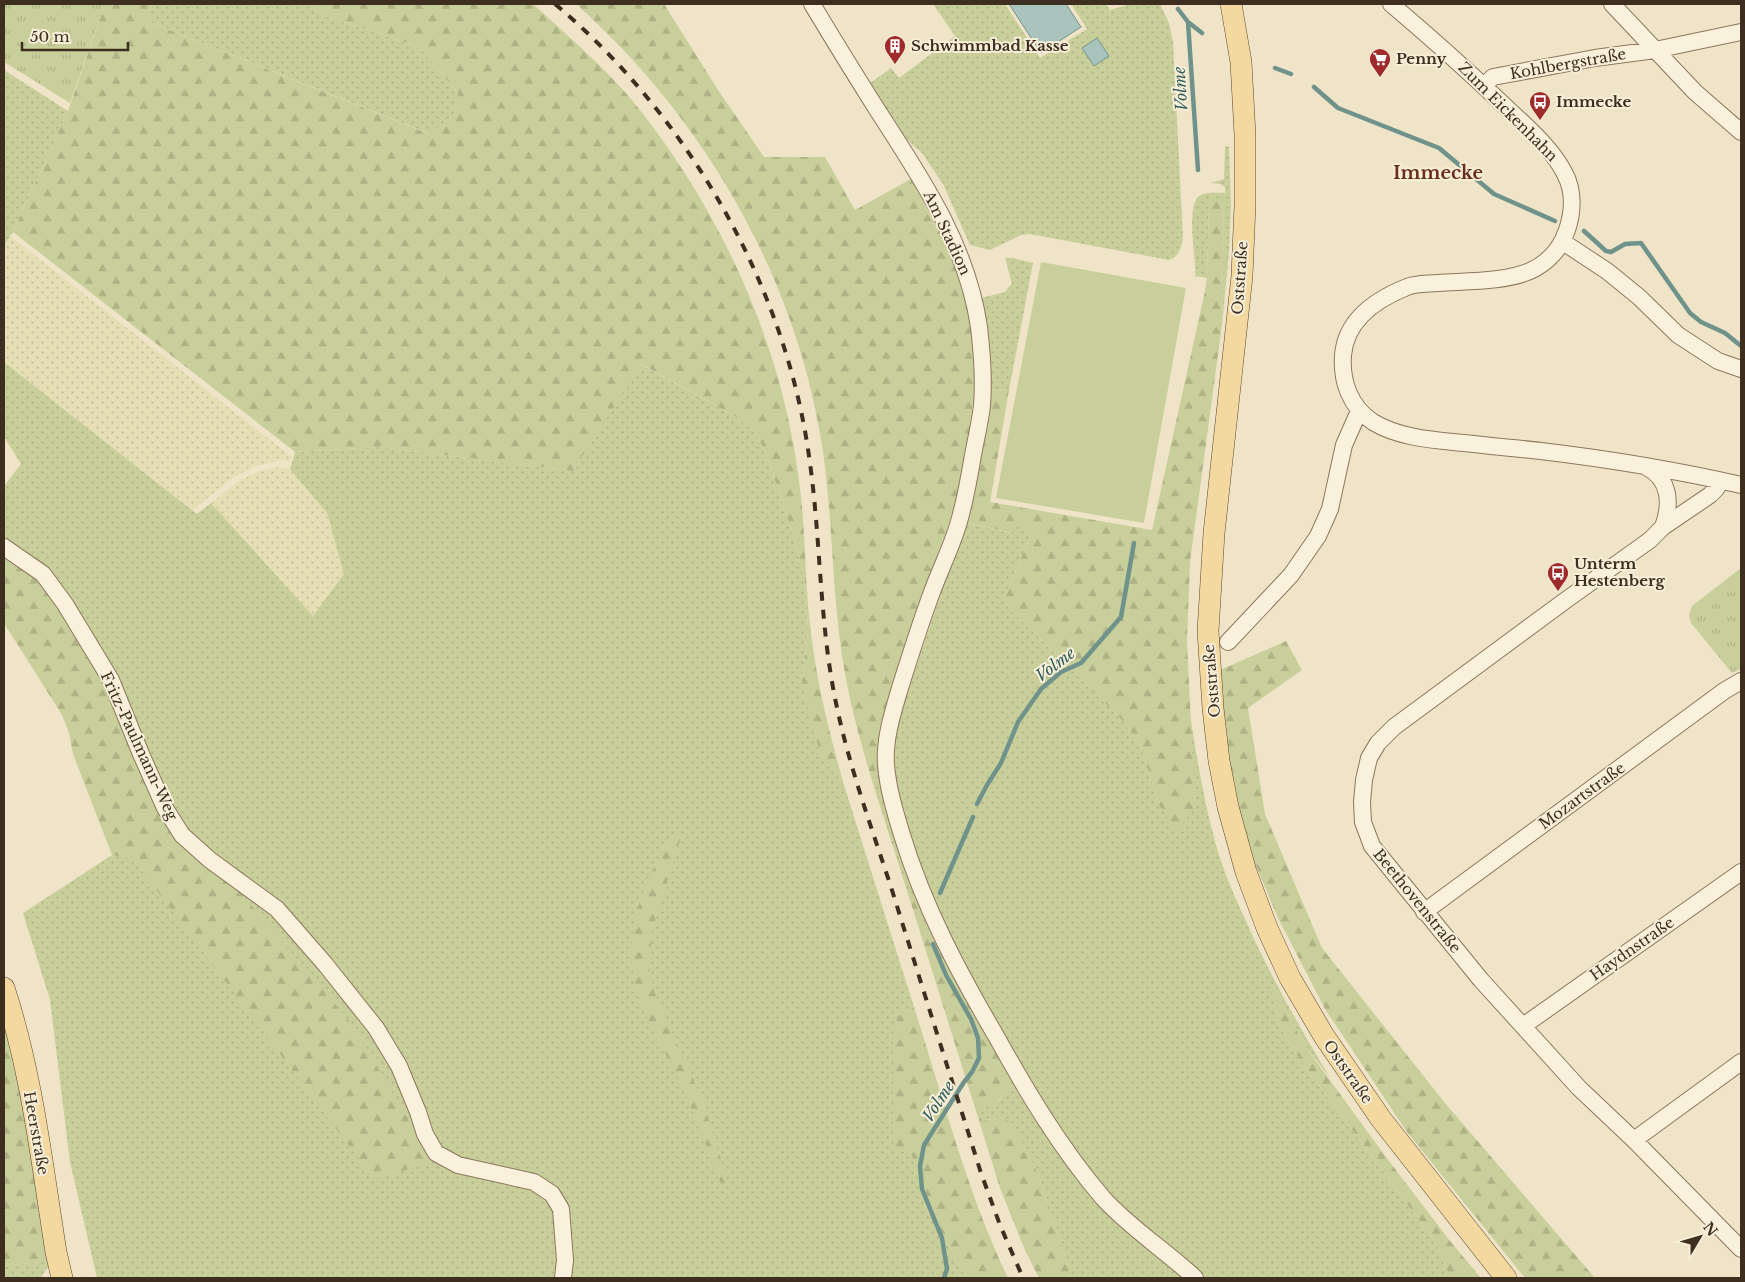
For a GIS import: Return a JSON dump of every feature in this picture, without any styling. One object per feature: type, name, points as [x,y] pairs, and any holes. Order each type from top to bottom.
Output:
[{"type":"main road","name":"Oststraße","points":[[1231,4],[1241,71],[1245,135],[1245,205],[1242,276],[1214,533],[1208,630],[1215,725],[1228,807],[1246,872],[1267,928],[1290,978],[1324,1036],[1381,1119],[1506,1278]]},
{"type":"main road","name":"Heerstraße","points":[[4,988],[14,1020],[28,1084],[62,1278]]},
{"type":"street","name":"Am Stadion","points":[[812,4],[934,200],[966,270],[979,328],[982,406],[966,492],[957,526],[931,595],[900,689],[888,737],[886,762],[892,802],[908,855],[943,941],[1016,1072],[1067,1152],[1106,1201],[1195,1278]]},
{"type":"street","name":"Zum Eickenhahn","points":[[1358,411],[1349,395],[1343,376],[1343,352],[1349,332],[1359,316],[1385,297],[1410,286],[1511,277],[1530,271],[1544,262],[1563,242],[1571,220],[1572,202],[1567,176],[1542,142],[1445,50],[1391,4]]},
{"type":"street","name":"Kohlbergstraße","points":[[1612,4],[1695,92],[1741,132]]},
{"type":"street","name":"Kohlbergstraße","points":[[1484,86],[1493,77],[1595,58],[1656,50],[1741,32]]},
{"type":"street","points":[[1563,242],[1607,271],[1639,297],[1678,335],[1718,361],[1741,369]]},
{"type":"street","points":[[1228,642],[1291,575],[1318,536],[1330,509],[1344,445],[1358,411],[1375,423],[1396,432],[1422,438],[1642,465],[1741,485]]},
{"type":"street","points":[[1642,465],[1658,476],[1666,489],[1669,503],[1663,528]]},
{"type":"street","points":[[1663,528],[1710,495],[1721,480]]},
{"type":"street","name":"Beethovenstraße","points":[[1663,528],[1650,540],[1394,727],[1378,743],[1369,758],[1362,802],[1363,822],[1372,846],[1481,980],[1579,1088],[1634,1140],[1741,1249]]},
{"type":"street","name":"Fritz-Paulmann-Weg","points":[[4,547],[43,574],[65,604],[111,680],[141,754],[166,808],[182,835],[210,860],[277,909],[326,964],[376,1028],[399,1066],[425,1134],[436,1153],[458,1165],[534,1182],[552,1194],[560,1210],[565,1260],[563,1278]]},
{"type":"street","name":"Mozartstraße","points":[[1424,912],[1716,697],[1741,681]]},
{"type":"street","name":"Haydnstraße","points":[[1523,1026],[1741,872]]},
{"type":"street","points":[[1634,1140],[1741,1062]]},
{"type":"shaded area","points":[[10,236],[292,457],[289,462],[281,460],[254,467],[232,478],[193,510],[4,362],[4,245]]},
{"type":"shaded area","points":[[276,467],[290,469],[327,513],[344,574],[313,616],[211,503],[240,480],[259,471]]},
{"type":"green space","points":[[4,4],[105,4],[70,103],[4,62]]},
{"type":"green space","points":[[105,4],[152,4],[147,21],[429,134],[454,115],[458,93],[423,51],[411,44],[322,15],[310,4],[533,4],[580,46],[624,91],[663,141],[707,209],[746,287],[775,369],[787,411],[795,454],[803,514],[809,615],[820,691],[844,785],[821,753],[810,722],[802,679],[808,632],[805,581],[793,534],[765,451],[754,431],[738,418],[641,364],[573,471],[380,447],[295,452],[13,232],[68,111]]},
{"type":"green space","points":[[152,4],[310,4],[322,15],[411,44],[423,51],[458,93],[454,115],[430,134],[147,21]]},
{"type":"green space","points":[[576,4],[664,4],[718,90],[764,157],[825,157],[855,210],[911,179],[949,250],[962,282],[972,334],[975,391],[966,454],[954,509],[891,688],[883,718],[873,784],[854,713],[843,659],[837,617],[823,452],[810,388],[792,326],[768,265],[739,207],[704,151],[666,98],[623,49]]},
{"type":"green space","points":[[933,4],[1005,4],[1040,58],[1087,29],[1071,4],[1106,4],[1110,10],[1130,4],[1160,4],[1169,23],[1173,42],[1183,238],[1180,249],[1175,257],[1169,260],[1030,234],[1021,235],[990,250],[970,245],[943,184],[922,153],[905,138],[869,84],[891,68],[899,78],[955,36]]},
{"type":"green space","points":[[4,70],[68,111],[13,232],[4,245]]},
{"type":"green space","points":[[1225,146],[1229,147],[1231,204],[1229,253],[1222,325],[1224,200],[1209,204],[1207,278],[1195,276],[1192,220],[1196,200],[1201,195],[1225,193],[1225,187],[1220,184],[1211,183],[1224,179]]},
{"type":"green space","points":[[1215,198],[1224,200],[1222,325],[1190,562],[1187,641],[1195,808],[1177,830],[1159,805],[1141,747],[1124,722],[1009,608],[1005,596],[1030,537],[1026,525],[1019,523],[1012,533],[965,522],[980,457],[990,391],[1009,390],[990,502],[1152,530],[1205,291],[1209,204]]},
{"type":"green space","points":[[1005,258],[1033,263],[1009,390],[990,391],[981,298],[1005,292],[1012,283]]},
{"type":"green space","points":[[1041,262],[1186,288],[1144,523],[996,498]]},
{"type":"green space","points":[[4,362],[197,514],[211,503],[313,616],[344,574],[327,513],[290,469],[295,452],[380,447],[573,471],[640,364],[738,418],[754,431],[765,451],[793,534],[805,581],[808,632],[802,679],[834,769],[844,785],[914,1007],[900,1014],[911,1152],[925,1205],[967,1278],[97,1278],[70,1162],[50,1000],[23,913],[112,855],[133,858],[374,1178],[432,1162],[184,826],[4,554],[4,486],[21,464],[4,437]]},
{"type":"green space","points":[[965,522],[1011,533],[1020,522],[1026,524],[1030,537],[1005,596],[1009,608],[1124,722],[1141,747],[1159,805],[1195,808],[1190,715],[1208,813],[1225,873],[1275,981],[1331,1079],[1305,1046],[1271,983],[1278,1023],[1294,1051],[1436,1243],[1450,1278],[1203,1278],[1128,1215],[1073,1150],[963,971],[931,899],[898,797],[893,767],[894,740],[902,708]]},
{"type":"green space","points":[[4,554],[56,596],[184,826],[352,1024],[433,1162],[374,1179],[133,859],[112,855],[73,754],[69,733],[62,715],[4,623]]},
{"type":"green space","points":[[1741,568],[1741,669],[1732,673],[1691,623],[1689,615],[1692,606]]},
{"type":"green space","points":[[1286,641],[1302,670],[1248,708],[1265,814],[1322,948],[1445,1103],[1595,1278],[1525,1278],[1407,1132],[1325,1009],[1279,920],[1244,838],[1225,751],[1220,670]]},
{"type":"green space","points":[[877,755],[880,782],[887,810],[920,902],[910,900],[873,784]]},
{"type":"green space","points":[[678,835],[680,841],[653,927],[650,976],[656,996],[703,1101],[725,1173],[726,1182],[723,1184],[720,1182],[683,1089],[647,1016],[634,979],[632,941],[639,904],[663,851],[673,836]]},
{"type":"green space","points":[[910,900],[920,902],[1010,1073],[1009,1089],[997,1102],[978,1108],[982,1121],[1001,1117],[1012,1123],[1038,1174],[1065,1254],[1071,1278],[1039,1278],[1025,1250],[1000,1188]]},
{"type":"green space","points":[[1270,981],[1305,1046],[1383,1153],[1450,1241],[1481,1278],[1450,1278],[1436,1243],[1294,1051],[1278,1023]]},
{"type":"green space","points":[[4,1001],[53,1260],[4,1266]]},
{"type":"green space","points":[[914,1007],[968,1178],[993,1245],[1008,1278],[967,1278],[925,1205],[911,1153],[899,1151],[893,1143],[893,1027],[900,1014]]},
{"type":"green space","points":[[1010,1073],[1067,1162],[1184,1278],[1071,1278],[1065,1254],[1038,1174],[1012,1124],[1001,1117],[982,1121],[977,1107],[998,1102],[1008,1089]]},
{"type":"green space","points":[[53,1260],[42,1278],[4,1278],[4,1266]]},
{"type":"water","points":[[1009,4],[1066,4],[1081,27],[1041,53]]},
{"type":"water","points":[[1097,38],[1109,56],[1094,66],[1082,48]]},
{"type":"waterway","name":"Volme","points":[[1178,9],[1188,22],[1198,170]]},
{"type":"waterway","name":"Immecke","points":[[1188,22],[1202,33]]},
{"type":"waterway","name":"Immecke","points":[[1275,68],[1291,74]]},
{"type":"waterway","name":"Immecke","points":[[1314,87],[1338,108],[1439,148],[1494,194],[1555,221]]},
{"type":"waterway","name":"Immecke","points":[[1584,231],[1606,251],[1611,252],[1625,244],[1641,243],[1690,313],[1701,322],[1725,333],[1741,346]]},
{"type":"waterway","name":"Volme","points":[[977,804],[1001,763],[1018,722],[1041,689],[1061,672],[1081,663],[1121,617],[1134,543]]},
{"type":"waterway","name":"Volme","points":[[940,893],[973,817]]},
{"type":"waterway","name":"Volme","points":[[933,944],[946,975],[971,1019],[978,1038],[979,1058],[972,1072],[924,1145],[920,1166],[922,1189],[942,1238],[947,1269],[944,1278]]},
{"type":"railway","points":[[555,4],[603,48],[647,97],[687,150],[722,207],[753,267],[778,328],[797,392],[809,456],[826,642],[836,703],[847,750],[981,1173],[1000,1225],[1023,1278]]},
{"type":"place","name":"Schwimmbad Kasse","points":[[895,65]]},
{"type":"place","name":"Penny","points":[[1380,78]]},
{"type":"place","name":"Immecke","points":[[1540,121]]},
{"type":"place","name":"Unterm Hestenberg","points":[[1558,592]]},
{"type":"district","name":"Immecke","points":[[1438,173]]}]
